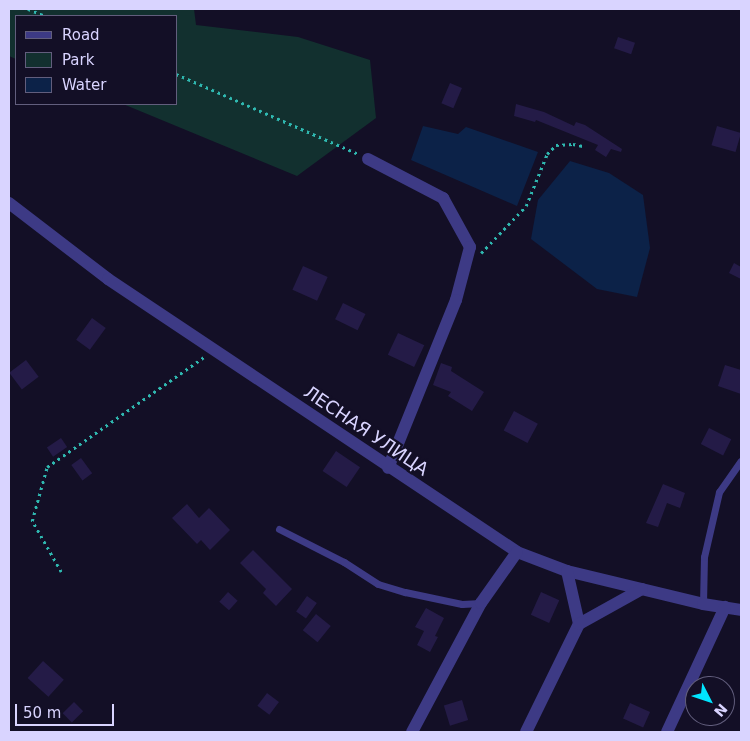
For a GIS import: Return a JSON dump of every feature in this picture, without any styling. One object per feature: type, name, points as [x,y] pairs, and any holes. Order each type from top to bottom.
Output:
[{"type":"street","points":[[368,159],[443,198],[470,247],[456,300],[388,468]]},
{"type":"street","name":"ЛЕСНАЯ УЛИЦА","points":[[9,203],[108,279],[516,552],[567,571],[703,604],[741,610]]},
{"type":"street","points":[[412,732],[481,603],[516,552]]},
{"type":"street","points":[[567,571],[579,624]]},
{"type":"street","points":[[526,732],[579,624],[642,589]]},
{"type":"street","points":[[667,732],[725,607]]},
{"type":"lane","points":[[703,604],[704,558],[719,492],[741,461]]},
{"type":"lane","points":[[279,529],[344,562],[378,584],[462,604],[481,603]]},
{"type":"path","points":[[28,9],[43,15]]},
{"type":"path","points":[[178,75],[368,159]]},
{"type":"path","points":[[465,267],[492,244],[526,206],[547,154],[556,145],[584,146]]},
{"type":"path","points":[[61,572],[32,521],[47,467],[214,350]]},
{"type":"green space","points":[[9,9],[194,9],[196,25],[298,37],[370,60],[376,118],[297,176],[125,105],[178,105],[178,15],[15,15],[15,59],[9,56]]},
{"type":"water","points":[[423,126],[458,134],[466,127],[538,152],[517,206],[411,160]]},
{"type":"water","points":[[570,161],[609,173],[643,195],[650,248],[637,297],[597,289],[531,239],[538,200]]},
{"type":"building","points":[[618,37],[635,43],[631,54],[614,48]]},
{"type":"building","points":[[450,83],[462,88],[453,108],[441,103]]},
{"type":"building","points":[[516,104],[544,112],[574,126],[576,122],[585,125],[622,149],[621,152],[611,149],[606,157],[595,150],[598,145],[536,120],[535,122],[514,116]]},
{"type":"building","points":[[717,126],[741,133],[736,152],[711,145]]},
{"type":"building","points":[[734,263],[741,267],[741,279],[729,273]]},
{"type":"building","points":[[303,266],[328,277],[317,301],[292,290]]},
{"type":"building","points":[[343,303],[365,314],[358,330],[335,319]]},
{"type":"building","points":[[92,318],[106,328],[90,350],[76,340]]},
{"type":"building","points":[[398,333],[424,345],[414,367],[388,355]]},
{"type":"building","points":[[26,360],[39,377],[22,389],[9,373]]},
{"type":"building","points":[[441,363],[452,367],[451,371],[484,392],[472,411],[448,396],[451,392],[433,385]]},
{"type":"building","points":[[725,365],[741,370],[741,394],[718,386]]},
{"type":"building","points":[[514,411],[538,424],[528,443],[504,430]]},
{"type":"building","points":[[709,428],[731,439],[723,455],[701,444]]},
{"type":"building","points":[[61,438],[67,447],[53,457],[47,448]]},
{"type":"building","points":[[336,451],[360,467],[347,487],[323,471]]},
{"type":"building","points":[[81,458],[92,473],[82,480],[71,465]]},
{"type":"building","points":[[663,484],[685,493],[680,508],[667,503],[658,527],[646,523]]},
{"type":"building","points":[[187,504],[199,518],[209,508],[230,530],[210,550],[201,540],[197,544],[172,518]]},
{"type":"building","points":[[253,550],[292,589],[276,606],[263,593],[266,589],[240,563]]},
{"type":"building","points":[[228,592],[238,601],[229,610],[219,602]]},
{"type":"building","points":[[541,592],[559,600],[549,623],[531,615]]},
{"type":"building","points":[[307,596],[317,603],[306,618],[296,612]]},
{"type":"building","points":[[426,608],[444,618],[435,636],[438,637],[430,652],[417,645],[424,631],[415,627]]},
{"type":"building","points":[[316,614],[331,626],[318,642],[303,630]]},
{"type":"building","points":[[43,661],[64,680],[48,697],[28,678]]},
{"type":"building","points":[[267,693],[279,702],[269,715],[257,706]]},
{"type":"building","points":[[462,700],[468,720],[450,726],[444,706]]},
{"type":"building","points":[[74,702],[83,711],[72,723],[63,713]]},
{"type":"building","points":[[630,703],[650,712],[643,727],[623,719]]}]
